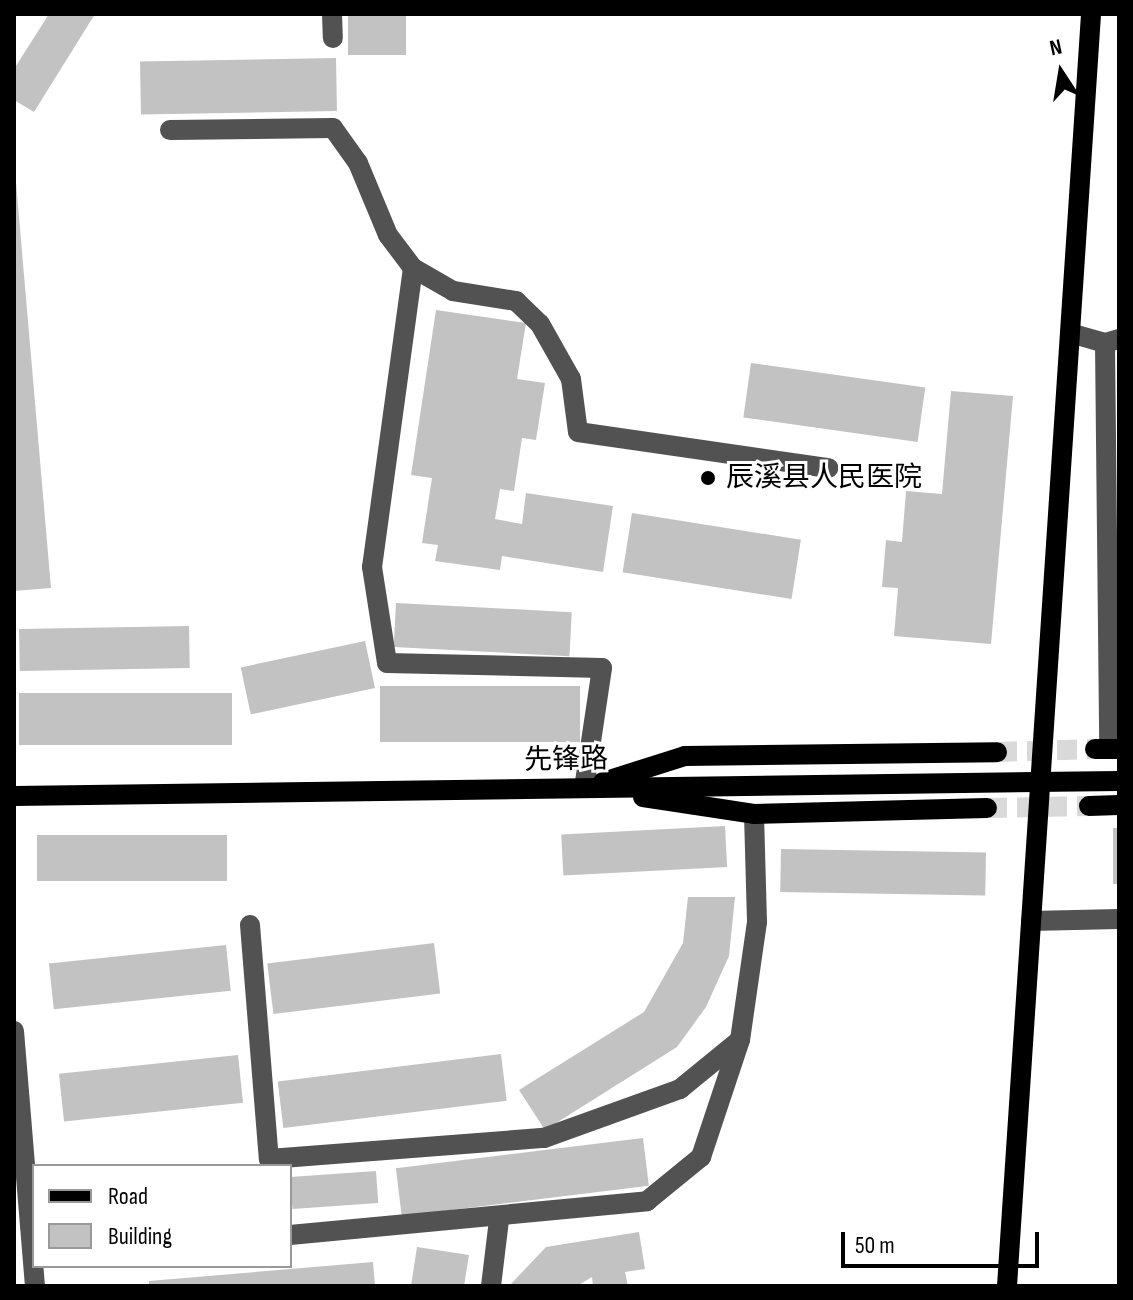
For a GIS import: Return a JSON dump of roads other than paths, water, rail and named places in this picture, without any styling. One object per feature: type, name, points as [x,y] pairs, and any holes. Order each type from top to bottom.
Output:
[{"type":"main road","points":[[1007,1286],[1091,14]]},
{"type":"main road","points":[[584,788],[685,756],[997,752]]},
{"type":"main road","name":"先锋路","points":[[14,796],[1119,781]]},
{"type":"main road","points":[[584,788],[754,814],[987,808]]},
{"type":"main road","points":[[1089,806],[1119,805]]},
{"type":"street","points":[[332,14],[333,38]]},
{"type":"street","points":[[170,130],[333,128],[358,163],[388,235],[413,268],[453,291],[516,301],[540,324],[571,379],[578,432],[828,468]]},
{"type":"street","points":[[413,268],[372,567],[387,663],[602,668],[584,788]]},
{"type":"street","points":[[1070,333],[1112,341],[1108,749]]},
{"type":"street","points":[[292,1235],[499,1220],[647,1201],[701,1157],[740,1040],[757,922],[754,814]]},
{"type":"street","points":[[1031,921],[1119,919]]},
{"type":"street","points":[[250,925],[269,1159],[544,1138],[680,1089],[740,1040]]},
{"type":"street","points":[[14,1031],[27,1253],[35,1286]]},
{"type":"street","points":[[491,1286],[499,1220]]},
{"type":"tunnel","points":[[997,752],[1095,749]]},
{"type":"tunnel","points":[[987,808],[1089,806]]},
{"type":"place","name":"辰溪县人民医院","points":[[708,478]]}]
